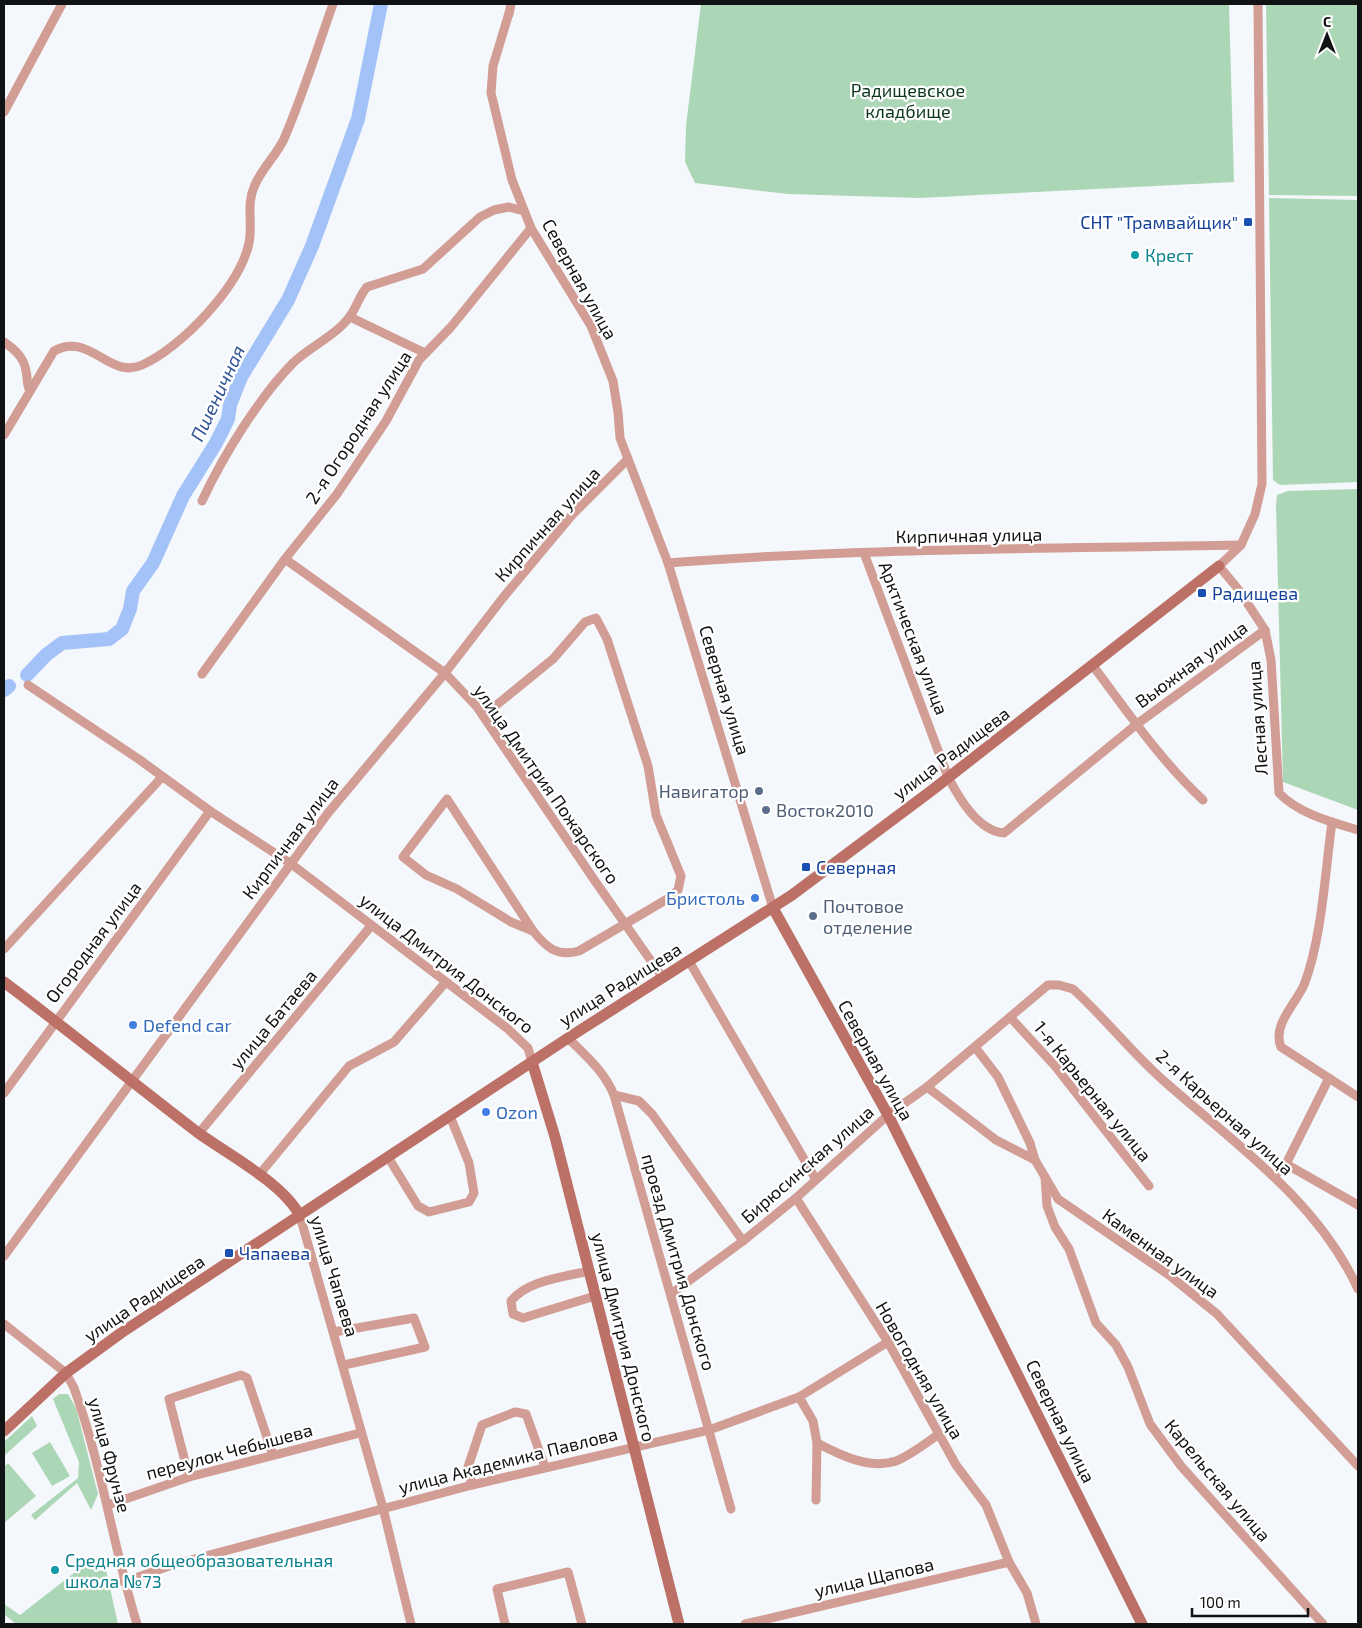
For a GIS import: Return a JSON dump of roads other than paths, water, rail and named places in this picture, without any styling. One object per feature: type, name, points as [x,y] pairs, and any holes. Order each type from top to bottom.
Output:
[{"type":"main road","name":"улица Радищева","points":[[4,1431],[66,1373],[121,1332],[568,1038],[773,908],[1093,666],[1219,566]]},
{"type":"main road","name":"Северная улица","points":[[773,908],[888,1115],[1142,1624]]},
{"type":"main road","name":"улица Чапаева","points":[[4,982],[199,1133],[259,1175],[294,1205],[300,1216]]},
{"type":"main road","name":"улица Дмитрия Донского","points":[[532,1062],[555,1138],[679,1624]]},
{"type":"street","points":[[4,109],[62,4]]},
{"type":"street","points":[[4,435],[54,351],[67,345],[80,346],[119,366],[131,368],[150,361],[183,336],[232,280],[241,264],[249,241],[250,200],[254,187],[283,141],[302,95],[333,4]]},
{"type":"street","points":[[1219,566],[1241,545],[1255,514],[1262,484],[1258,4]]},
{"type":"street","name":"Северная улица","points":[[510,10],[493,66],[490,93],[512,180],[530,228],[591,326],[613,381],[620,438],[668,562],[773,908]]},
{"type":"street","points":[[202,501],[229,451],[284,373],[302,354],[350,317],[361,294],[367,287],[423,269],[480,217],[494,210],[509,207],[524,211]]},
{"type":"street","name":"2-я Огородная улица","points":[[202,674],[285,559],[337,494],[386,421],[419,360],[450,327],[530,228]]},
{"type":"street","points":[[350,317],[426,353]]},
{"type":"street","points":[[4,342],[16,350],[21,357],[26,370],[26,382],[30,391]]},
{"type":"street","name":"Кирпичная улица","points":[[4,1256],[328,812],[445,673],[502,599],[572,515],[627,460]]},
{"type":"street","name":"Кирпичная улица","points":[[668,562],[735,557],[864,553],[1241,545]]},
{"type":"street","name":"Арктическая улица","points":[[864,553],[948,777],[958,795],[991,831],[1004,833],[1137,724]]},
{"type":"street","name":"улица Дмитрия Пожарского","points":[[285,559],[445,673],[483,716],[663,978]]},
{"type":"street","name":"Лесная улица","points":[[1219,566],[1243,596],[1265,630],[1271,660],[1279,793],[1289,804],[1332,822],[1358,830]]},
{"type":"street","points":[[483,716],[553,659],[585,622],[596,618],[608,639],[648,766],[656,815],[681,876],[678,890],[579,951],[565,955],[542,943],[532,931],[447,799],[403,858],[426,875],[457,889],[511,922],[532,931]]},
{"type":"street","name":"Вьюжная улица","points":[[1137,724],[1265,630]]},
{"type":"street","points":[[1093,666],[1172,770],[1203,800]]},
{"type":"street","name":"улица Дмитрия Донского","points":[[28,685],[210,811],[290,863],[528,1048],[532,1062]]},
{"type":"street","points":[[4,950],[162,777]]},
{"type":"street","name":"Огородная улица","points":[[4,1093],[210,811]]},
{"type":"street","points":[[1332,822],[1315,946],[1303,985],[1279,1028],[1277,1037],[1281,1047],[1358,1097]]},
{"type":"street","name":"улица Батаева","points":[[199,1133],[371,926]]},
{"type":"street","points":[[689,961],[815,1178]]},
{"type":"street","points":[[259,1175],[349,1066],[394,1042],[445,983]]},
{"type":"street","name":"Бирюсинская улица","points":[[614,1094],[639,1101],[652,1114],[743,1241],[796,1198],[815,1178],[888,1115],[927,1087],[1048,985]]},
{"type":"street","name":"2-я Карьерная улица","points":[[1048,985],[1060,985],[1073,989],[1162,1079],[1274,1176],[1332,1240],[1358,1289]]},
{"type":"street","name":"1-я Карьерная улица","points":[[1010,1017],[1055,1066],[1149,1186]]},
{"type":"street","name":"проезд Дмитрия Донского","points":[[568,1038],[598,1067],[608,1080],[614,1094],[731,1509]]},
{"type":"street","name":"Каменная улица","points":[[975,1047],[998,1077],[1030,1143],[1035,1160],[1058,1199],[1169,1275],[1217,1314],[1358,1466]]},
{"type":"street","points":[[1274,1176],[1286,1164],[1329,1078]]},
{"type":"street","points":[[927,1087],[996,1140],[1035,1160]]},
{"type":"street","points":[[388,1157],[418,1206],[425,1211],[429,1212],[469,1202],[474,1192],[468,1163],[450,1116]]},
{"type":"street","name":"2-я Карьерная улица","points":[[1286,1164],[1358,1205]]},
{"type":"street","name":"Карельская улица","points":[[1045,1177],[1047,1206],[1055,1227],[1068,1249],[1096,1322],[1116,1345],[1128,1367],[1150,1424],[1181,1466],[1323,1624]]},
{"type":"street","name":"Новогодняя улица","points":[[796,1198],[888,1342],[956,1465],[986,1505],[1009,1562],[1027,1593],[1036,1624]]},
{"type":"street","name":"улица Чапаева","points":[[300,1216],[344,1365],[360,1433],[384,1508],[411,1624]]},
{"type":"street","points":[[671,1294],[743,1241]]},
{"type":"street","points":[[589,1271],[542,1282],[519,1292],[511,1301],[513,1314],[523,1318],[596,1296]]},
{"type":"street","points":[[334,1332],[414,1318],[420,1329],[425,1347],[344,1365]]},
{"type":"street","name":"улица Фрунзе","points":[[4,1324],[66,1373],[78,1398],[108,1505],[124,1582],[137,1624]]},
{"type":"street","name":"улица Академика Павлова","points":[[124,1582],[172,1565],[472,1485],[709,1430],[799,1397],[888,1342]]},
{"type":"street","points":[[189,1476],[169,1398],[241,1375],[247,1378],[273,1455]]},
{"type":"street","points":[[799,1397],[813,1421],[818,1443],[816,1500]]},
{"type":"street","points":[[472,1485],[468,1468],[482,1426],[515,1412],[526,1414],[544,1467]]},
{"type":"street","name":"переулок Чебышева","points":[[108,1505],[189,1476],[360,1433]]},
{"type":"street","points":[[818,1443],[841,1455],[866,1462],[895,1461],[939,1434]]},
{"type":"street","name":"улица Щапова","points":[[745,1624],[1009,1562]]},
{"type":"street","points":[[505,1624],[498,1589],[568,1572],[582,1624]]},
{"type":"waterway","name":"Пшеничная","points":[[27,675],[46,655],[62,643],[109,639],[122,629],[130,609],[133,591],[153,563],[183,496],[216,443],[228,419],[230,405],[241,377],[288,300],[312,246],[358,119],[381,4]]},
{"type":"waterway","name":"Пшеничная","points":[[4,690],[9,686]]},
{"type":"place","name":"СНТ \"Трамвайщик\"","points":[[1248,222]]},
{"type":"place","name":"Крест","points":[[1135,255]]},
{"type":"place","name":"Радищева","points":[[1202,593]]},
{"type":"place","name":"Навигатор","points":[[759,791]]},
{"type":"place","name":"Восток2010","points":[[766,810]]},
{"type":"place","name":"Северная","points":[[806,867]]},
{"type":"place","name":"Бристоль","points":[[755,898]]},
{"type":"place","name":"Почтовое отделение","points":[[813,916]]},
{"type":"place","name":"Defend car","points":[[133,1025]]},
{"type":"place","name":"Ozon","points":[[486,1112]]},
{"type":"place","name":"Чапаева","points":[[229,1253]]},
{"type":"place","name":"Средняя общеобразовательная школа №73","points":[[55,1570]]},
{"type":"park label","name":"Радищевское кладбище","points":[[908,100]]}]
